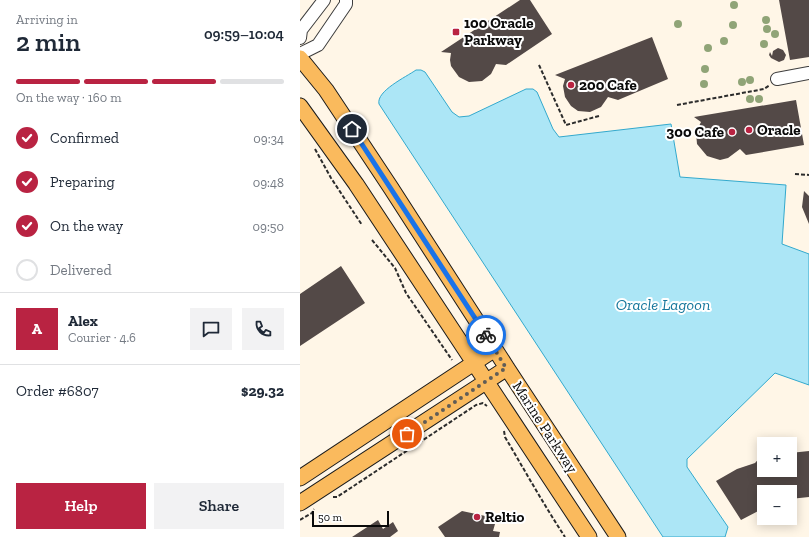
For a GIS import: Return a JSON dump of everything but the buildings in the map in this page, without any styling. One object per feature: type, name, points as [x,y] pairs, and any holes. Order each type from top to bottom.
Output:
[{"type":"main road","name":"Marine Parkway","points":[[300,58],[330,96],[506,368],[618,537]]},
{"type":"main road","name":"Marine Parkway","points":[[300,106],[358,186],[588,537]]},
{"type":"main road","points":[[300,478],[495,349]]},
{"type":"main road","points":[[300,503],[506,368]]},
{"type":"street","points":[[300,38],[301,30],[324,0]]},
{"type":"street","points":[[300,54],[318,45],[346,4],[346,0]]},
{"type":"street","points":[[777,79],[809,73]]},
{"type":"path","points":[[539,65],[566,125],[599,116]]},
{"type":"path","points":[[676,105],[764,89],[777,79]]},
{"type":"path","points":[[314,148],[319,159],[362,225]]},
{"type":"path","points":[[795,174],[809,175]]},
{"type":"path","points":[[372,240],[395,268],[406,293],[452,360]]},
{"type":"path","points":[[331,498],[337,496],[476,405],[483,403],[490,409]]},
{"type":"path","points":[[503,430],[505,437],[529,476],[543,503],[565,537]]},
{"type":"path","points":[[300,520],[312,513],[314,508]]},
{"type":"water","name":"Oracle Lagoon","points":[[416,70],[425,72],[452,112],[459,117],[469,116],[526,89],[533,89],[537,92],[553,129],[559,137],[671,124],[680,177],[786,185],[782,244],[809,254],[809,385],[775,373],[687,459],[687,467],[728,527],[725,537],[663,537],[379,104],[379,99],[387,89]]},
{"type":"way so far","points":[[407,434],[506,368],[486,335]]},
{"type":"place","name":"100 Oracle Parkway","points":[[456,32]]},
{"type":"place","name":"200 Cafe","points":[[571,85]]},
{"type":"place","name":"Oracle","points":[[749,130]]},
{"type":"place","name":"300 Cafe","points":[[732,132]]},
{"type":"place","name":"Reltio","points":[[477,517]]},
{"type":"route","points":[[352,129],[486,335]]}]
